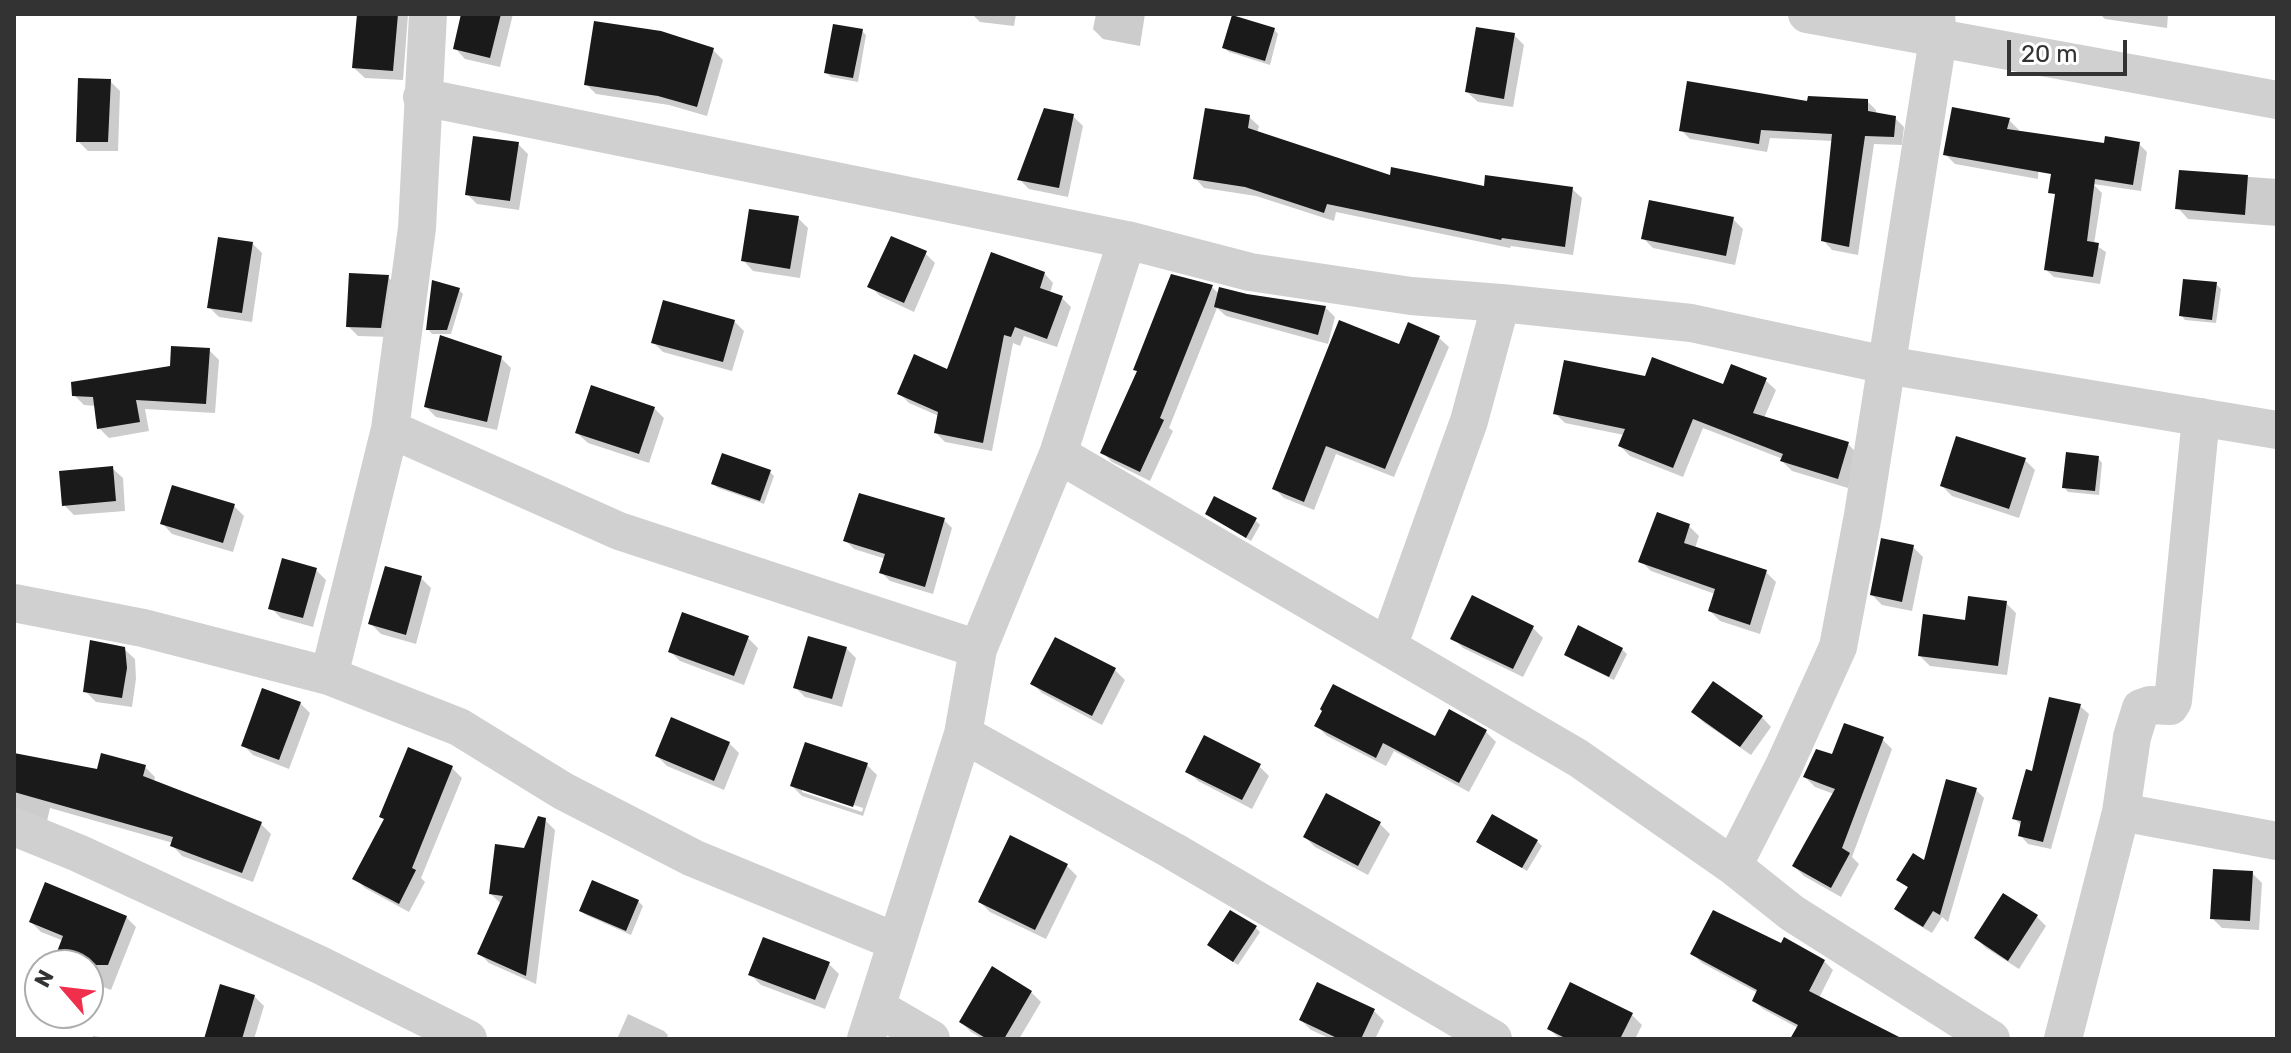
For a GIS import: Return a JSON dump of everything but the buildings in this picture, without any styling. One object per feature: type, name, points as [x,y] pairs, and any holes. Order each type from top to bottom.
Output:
[{"type":"street","points":[[329,676],[390,429],[417,228],[428,14]]},
{"type":"street","points":[[1807,14],[1937,26],[2277,100]]},
{"type":"street","points":[[1733,866],[1783,768],[1838,647],[1863,515],[1937,26]]},
{"type":"street","points":[[422,97],[1127,240],[1250,272],[1411,296],[1691,323],[1886,365],[2277,430]]},
{"type":"street","points":[[931,1039],[871,1023],[963,734],[978,649],[1058,454],[1127,240]]},
{"type":"street","points":[[1388,647],[1469,421],[1501,303]]},
{"type":"street","points":[[2063,1039],[2121,812],[2132,737],[2141,708],[2170,706],[2173,701],[2201,417]]},
{"type":"street","points":[[390,429],[619,531],[978,649]]},
{"type":"street","points":[[1058,454],[1578,758],[1733,866],[1792,913],[1991,1039]]},
{"type":"street","points":[[14,603],[143,628],[329,676],[459,727],[563,791],[693,858],[897,942]]},
{"type":"street","points":[[963,734],[1173,851],[1493,1039]]},
{"type":"street","points":[[2121,812],[2277,841]]},
{"type":"street","points":[[14,827],[78,853],[320,965],[468,1039]]}]
